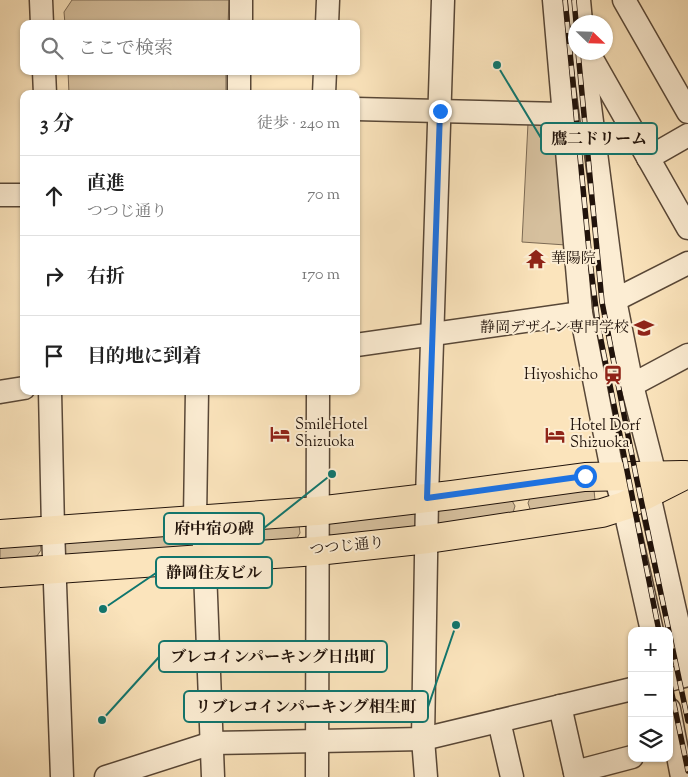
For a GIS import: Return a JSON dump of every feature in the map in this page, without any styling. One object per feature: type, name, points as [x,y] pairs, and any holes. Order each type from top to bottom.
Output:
[{"type":"main road","name":"つつじ通り","points":[[0,573],[317,551],[428,539],[602,513],[624,506],[652,485],[686,475]]},
{"type":"main road","name":"つつじ通り","points":[[0,534],[317,511],[585,476],[614,476],[652,485]]},
{"type":"street","points":[[42,0],[42,20]]},
{"type":"street","points":[[240,20],[241,0]]},
{"type":"street","points":[[327,20],[328,0]]},
{"type":"street","points":[[426,777],[423,739],[428,539],[427,498],[443,0]]},
{"type":"street","points":[[554,0],[562,114],[581,313],[614,476],[624,506],[651,627]]},
{"type":"street","points":[[579,0],[580,15]]},
{"type":"street","points":[[632,3],[688,112]]},
{"type":"street","points":[[584,60],[615,300],[688,668]]},
{"type":"street","points":[[593,60],[688,228]]},
{"type":"street","points":[[44,75],[45,90]]},
{"type":"street","points":[[239,75],[239,90]]},
{"type":"street","points":[[324,90],[325,75]]},
{"type":"street","points":[[360,109],[562,114]]},
{"type":"street","points":[[648,158],[688,134]]},
{"type":"street","points":[[0,195],[20,195]]},
{"type":"street","points":[[615,300],[688,263]]},
{"type":"street","points":[[360,345],[581,313]]},
{"type":"street","points":[[632,385],[688,355]]},
{"type":"street","points":[[0,392],[20,389]]},
{"type":"street","points":[[50,395],[54,569],[62,777]]},
{"type":"street","points":[[197,395],[199,520],[204,558],[213,777]]},
{"type":"street","points":[[317,777],[318,395]]},
{"type":"street","points":[[673,679],[688,675]]},
{"type":"street","points":[[106,777],[212,743],[423,739],[628,690]]},
{"type":"street","points":[[560,706],[576,775],[628,757]]},
{"type":"street","points":[[499,721],[512,777]]},
{"type":"street","points":[[673,748],[682,777]]},
{"type":"shaded area","points":[[72,0],[229,0],[228,20],[65,20],[64,12]]},
{"type":"shaded area","points":[[68,75],[226,75],[226,90],[69,90]]},
{"type":"shaded area","points":[[528,123],[556,124],[566,245],[522,242]]},
{"type":"shaded area","points":[[594,490],[595,500],[531,512],[528,503],[535,492]]},
{"type":"shaded area","points":[[510,497],[515,506],[512,516],[439,525],[436,519],[438,509]]},
{"type":"shaded area","points":[[416,509],[419,530],[331,537],[329,533],[331,520]]},
{"type":"shaded area","points":[[299,525],[300,533],[296,540],[220,545],[215,539],[215,531]]},
{"type":"shaded area","points":[[194,529],[193,546],[65,557],[61,543]]},
{"type":"shaded area","points":[[0,542],[40,542],[41,550],[37,556],[33,557],[0,560]]},
{"type":"railway","points":[[565,0],[598,325],[658,627]]},
{"type":"railway","points":[[574,0],[575,15]]},
{"type":"railway","points":[[579,60],[602,302],[636,476],[688,721]]},
{"type":"railway","points":[[673,699],[688,771]]},
{"type":"place","name":"鷹二ドリーム","points":[[497,65]]},
{"type":"place","name":"華陽院","points":[[536,259]]},
{"type":"place","name":"静岡デザイン専門学校","points":[[644,328]]},
{"type":"place","name":"Hiyoshicho","points":[[613,375]]},
{"type":"place","name":"SmileHotel Shizuoka","points":[[280,434]]},
{"type":"place","name":"Hotel Dorf Shizuoka","points":[[555,435]]},
{"type":"place","name":"府中宿の碑","points":[[332,474]]},
{"type":"place","name":"静岡住友ビル","points":[[103,609]]},
{"type":"place","name":"リブレコインパーキング相生町","points":[[456,625]]},
{"type":"place","name":"ブレコインパーキング日出町","points":[[102,720]]},
{"type":"route","points":[[440,111],[427,498],[585,476]]}]
